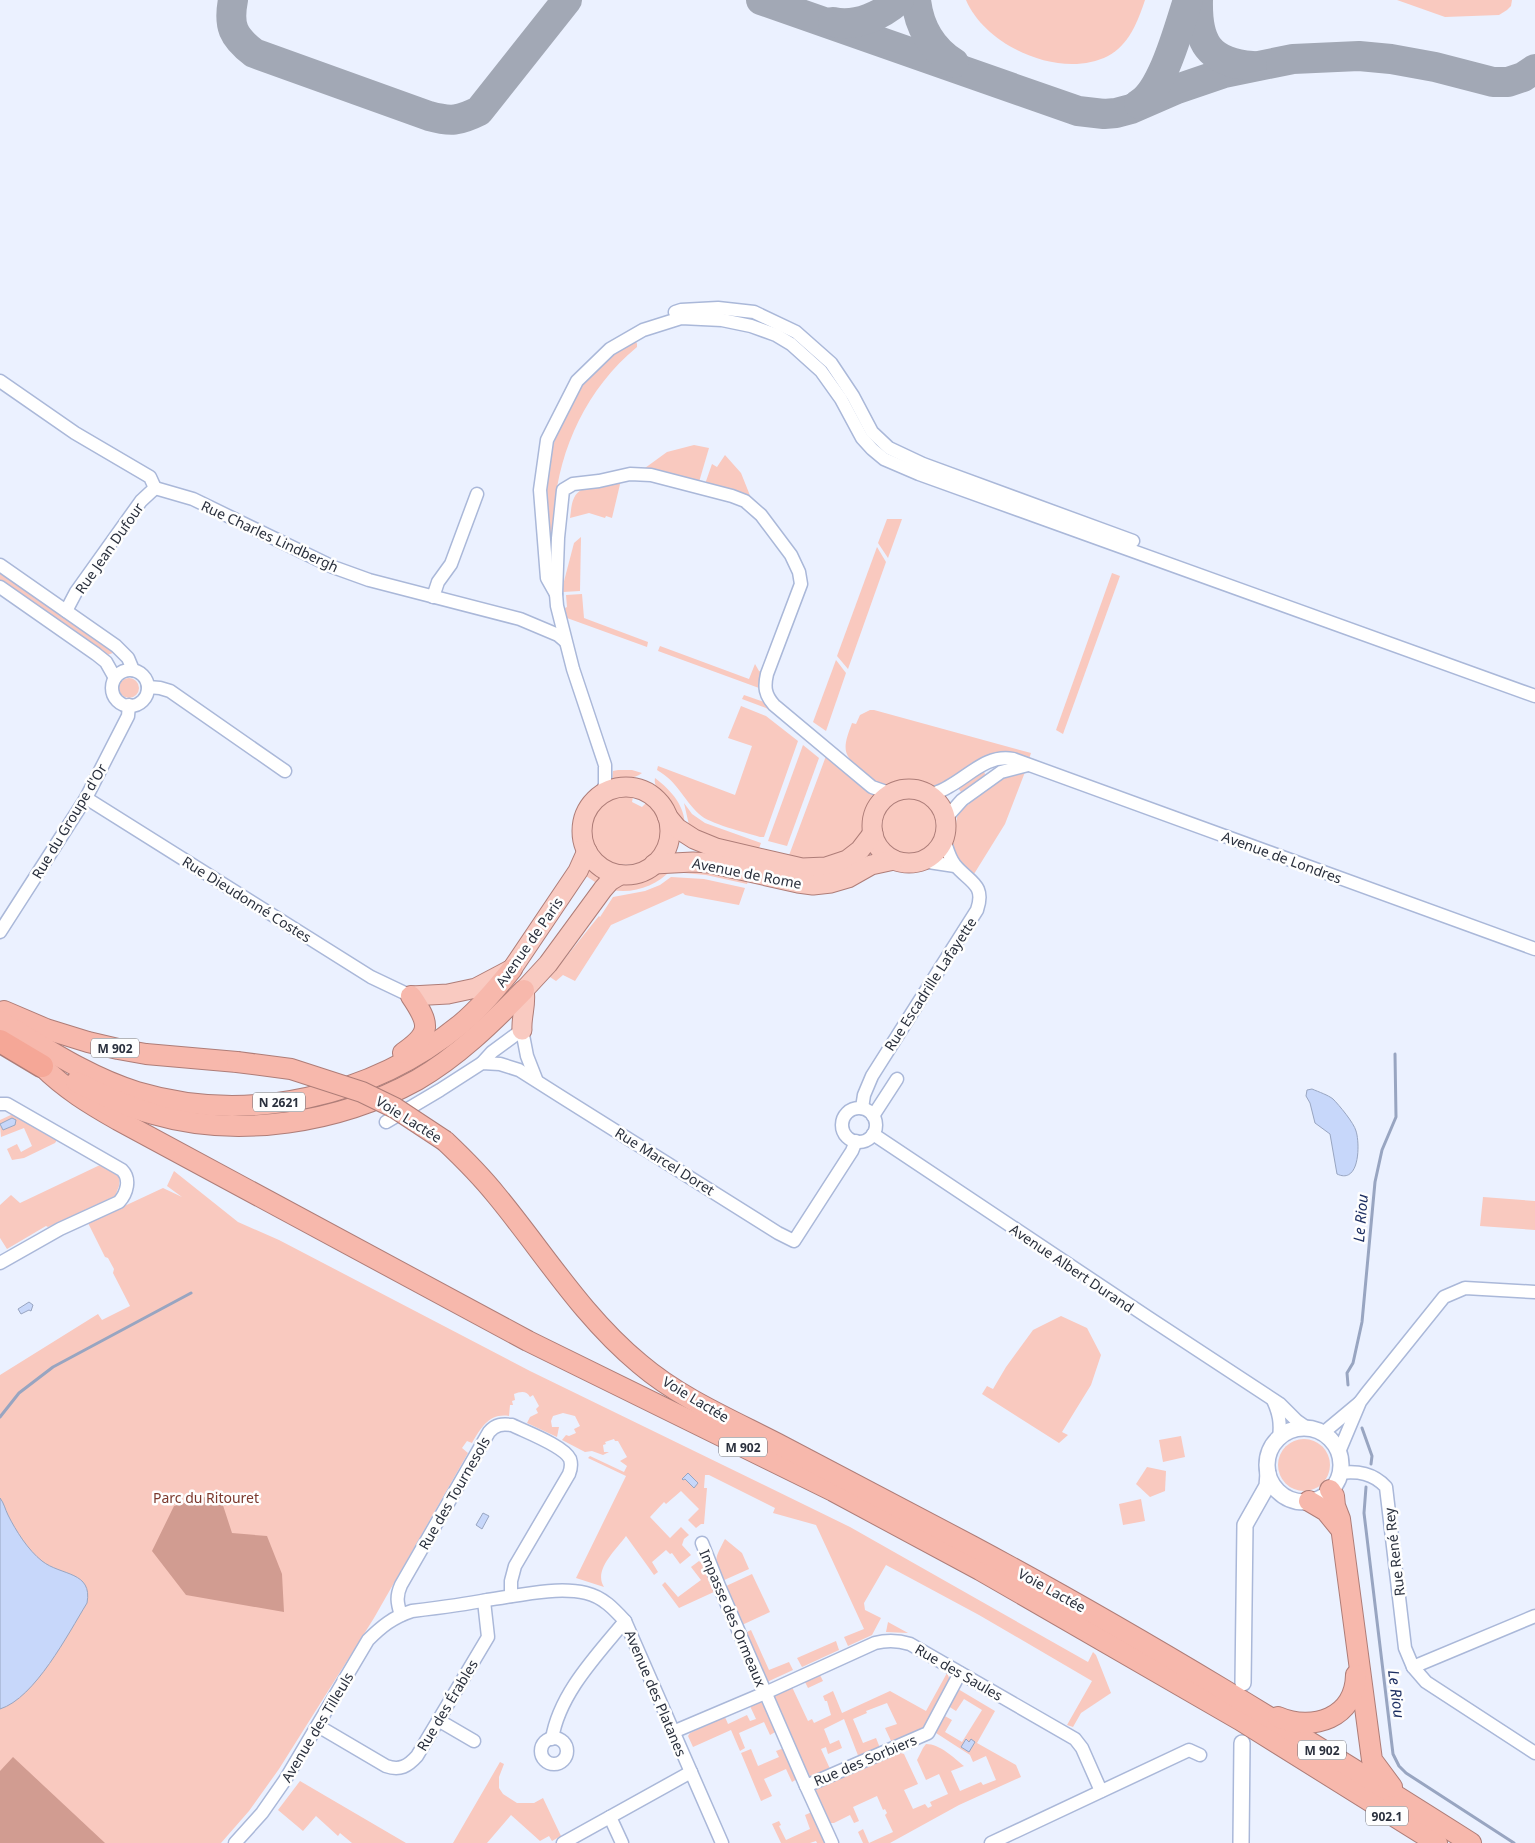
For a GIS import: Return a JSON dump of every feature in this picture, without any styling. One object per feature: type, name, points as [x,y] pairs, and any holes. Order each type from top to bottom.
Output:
[{"type":"highway","name":"Avenue de Paris","points":[[5,1031],[106,1081],[136,1092],[178,1102],[224,1106],[270,1104],[321,1095],[378,1076],[399,1065],[462,1024],[512,969]]},
{"type":"highway","name":"Avenue de Paris","points":[[42,1066],[114,1100],[161,1116],[195,1123],[232,1125],[302,1120],[352,1107],[385,1095],[418,1079],[477,1036],[524,990]]},
{"type":"highway","points":[[359,1082],[410,1048],[425,1031],[424,1015],[411,996]]},
{"type":"highway","name":"Voie Lactée","points":[[0,1008],[46,1029],[103,1046],[146,1054],[291,1069],[362,1092],[395,1108],[445,1141],[472,1168],[495,1193],[586,1312],[642,1366],[714,1412],[866,1489],[984,1552],[1132,1635],[1244,1693],[1398,1797],[1471,1843]]},
{"type":"highway","points":[[5,1031],[42,1066]]},
{"type":"highway","name":"Voie Lactée","points":[[42,1066],[58,1082],[84,1101],[519,1336],[833,1491],[980,1570],[1240,1720],[1437,1843]]},
{"type":"highway","points":[[1330,1490],[1334,1496],[1335,1506],[1340,1518],[1356,1651],[1372,1760],[1398,1797]]},
{"type":"highway","points":[[1309,1501],[1326,1511],[1340,1528]]},
{"type":"highway","points":[[1244,1693],[1283,1719],[1304,1724],[1332,1717],[1344,1708],[1352,1695],[1356,1681],[1356,1651]]},
{"type":"highway","name":"902.1","points":[[1353,1790],[1420,1843]]},
{"type":"main road","points":[[614,788],[636,788],[655,798],[667,816],[669,826],[668,842],[661,856],[654,864],[638,873],[620,875],[604,869],[597,864],[587,851],[582,835],[584,819],[591,804],[602,794],[614,788]]},
{"type":"main road","points":[[910,789],[929,795],[936,801],[945,819],[944,839],[935,852],[922,861],[904,863],[894,860],[880,849],[873,833],[874,814],[878,806],[892,794],[901,790],[910,789]]},
{"type":"main road","name":"Avenue de Rome","points":[[667,816],[677,828],[694,840],[716,848],[802,868],[826,867],[847,860],[860,850],[873,833]]},
{"type":"main road","name":"Avenue de Paris","points":[[512,969],[578,871],[587,851]]},
{"type":"main road","name":"Avenue de Rome","points":[[654,864],[709,863],[806,885],[831,883],[848,878],[871,865],[894,860]]},
{"type":"main road","name":"Avenue de Paris","points":[[524,990],[548,964],[603,889],[610,881],[620,875]]},
{"type":"main road","points":[[411,996],[448,994],[476,988],[512,969]]},
{"type":"main road","points":[[522,1030],[521,1018],[525,996],[524,990]]},
{"type":"street","points":[[556,594],[547,578],[540,490],[548,440],[577,381],[610,349],[643,330],[681,318],[722,320],[761,330],[791,344],[821,371],[842,399],[862,438],[884,459],[907,469],[1535,696]]},
{"type":"street","name":"Rue Charles Lindbergh","points":[[0,381],[75,433],[150,476],[156,488],[193,500],[332,567],[369,580],[520,619],[558,635],[565,641]]},
{"type":"street","points":[[602,794],[606,778],[606,765],[565,641],[556,594],[558,538],[563,490],[568,486],[630,474],[640,474],[651,475],[745,501],[761,515],[791,555],[799,572],[801,584],[767,674],[765,689],[769,699],[793,722],[872,787],[892,794]]},
{"type":"street","name":"Rue Jean Dufour","points":[[66,611],[76,592],[141,501],[156,488]]},
{"type":"street","points":[[433,597],[438,582],[451,564],[477,494]]},
{"type":"street","points":[[0,565],[116,646],[128,658],[133,670]]},
{"type":"street","points":[[0,587],[96,654],[106,662],[116,678]]},
{"type":"street","points":[[133,670],[142,674],[148,687],[147,694],[142,700],[136,704],[129,705],[119,702],[113,693],[113,682],[123,672],[133,670]]},
{"type":"street","points":[[148,687],[170,691],[285,771]]},
{"type":"street","name":"Rue du Groupe d'Or","points":[[0,932],[86,798],[128,716],[129,705]]},
{"type":"street","name":"Avenue de Londres","points":[[929,795],[949,787],[974,770],[995,759],[1013,758],[1535,949]]},
{"type":"street","points":[[945,819],[962,800],[1001,772],[1013,767],[1028,765]]},
{"type":"street","name":"Rue Dieudonné Costes","points":[[86,798],[371,977],[411,996]]},
{"type":"street","name":"Rue Escadrille Lafayette","points":[[862,1108],[867,1086],[877,1068],[978,910],[980,902],[979,890],[974,881],[955,866],[944,839]]},
{"type":"street","points":[[922,861],[955,866]]},
{"type":"street","points":[[386,1122],[482,1063],[492,1052],[522,1030],[527,1056],[536,1080]]},
{"type":"street","name":"Rue Marcel Doret","points":[[482,1063],[500,1064],[520,1070],[778,1233],[794,1241],[852,1151],[856,1141]]},
{"type":"street","points":[[873,1116],[897,1079]]},
{"type":"street","points":[[0,1104],[7,1104],[122,1170],[128,1180],[124,1196],[119,1202],[60,1229],[0,1264]]},
{"type":"street","points":[[862,1108],[873,1116],[876,1128],[873,1134],[866,1140],[856,1141],[850,1139],[845,1134],[842,1122],[853,1109],[862,1108]]},
{"type":"street","name":"Avenue Albert Durand","points":[[873,1134],[1280,1404],[1307,1428]]},
{"type":"street","points":[[1323,1433],[1360,1402],[1444,1297],[1465,1288],[1535,1292]]},
{"type":"street","points":[[1273,1400],[1279,1415],[1279,1438]]},
{"type":"street","points":[[1268,1473],[1276,1490],[1287,1497],[1309,1501],[1324,1495],[1330,1490],[1340,1472],[1339,1452],[1360,1402]]},
{"type":"street","name":"Rue des Tournesols","points":[[401,1614],[397,1603],[401,1585],[489,1432],[494,1426],[504,1424],[512,1425],[563,1450],[570,1458],[571,1467],[569,1474],[514,1566],[511,1596]]},
{"type":"street","points":[[1244,1693],[1245,1525],[1267,1486],[1268,1454],[1279,1438],[1294,1429],[1307,1428],[1323,1433],[1332,1441],[1339,1452]]},
{"type":"street","name":"Rue René Rey","points":[[1340,1472],[1359,1472],[1374,1477],[1386,1487],[1405,1648],[1413,1667]]},
{"type":"street","points":[[1245,1540],[1263,1508],[1287,1497]]},
{"type":"street","name":"Impasse des Ormeaux","points":[[702,1543],[765,1693]]},
{"type":"street","name":"Avenue des Platanes","points":[[401,1614],[511,1596],[558,1591],[587,1594],[603,1600],[616,1610],[625,1621],[722,1843]]},
{"type":"street","name":"Rue des Érables","points":[[318,1726],[386,1766],[402,1768],[410,1764],[417,1756],[488,1636],[484,1601]]},
{"type":"street","name":"Avenue des Tilleuls","points":[[235,1843],[262,1813],[285,1780],[368,1640],[380,1628],[401,1614]]},
{"type":"street","points":[[1535,1616],[1413,1667],[1426,1682],[1535,1753]]},
{"type":"street","points":[[552,1739],[556,1720],[581,1675],[625,1621]]},
{"type":"street","name":"Rue des Saules","points":[[673,1732],[765,1693],[874,1643],[886,1640],[899,1640],[910,1644],[1075,1739],[1082,1748],[1101,1791]]},
{"type":"street","name":"Rue des Sorbiers","points":[[765,1693],[806,1786],[928,1733],[960,1673]]},
{"type":"street","points":[[438,1720],[474,1740]]},
{"type":"street","points":[[1241,1843],[1242,1743]]},
{"type":"street","points":[[991,1843],[1189,1750],[1200,1755]]},
{"type":"street","points":[[563,1843],[691,1772]]},
{"type":"street","points":[[806,1786],[832,1843]]},
{"type":"street","points":[[610,1817],[622,1843]]},
{"type":"green space","points":[[966,0],[1145,0],[1132,32],[1122,46],[1108,56],[1089,62],[1069,64],[1027,55],[1007,45],[990,32],[976,17]]},
{"type":"green space","points":[[1397,0],[1512,0],[1511,6],[1499,15],[1445,17]]},
{"type":"green space","points":[[635,339],[637,347],[616,366],[599,388],[584,411],[572,435],[563,461],[557,488],[553,544],[547,544],[546,504],[549,464],[562,420],[586,380],[609,355]]},
{"type":"green space","points":[[694,445],[709,448],[699,482],[645,468],[667,452]]},
{"type":"green space","points":[[725,455],[741,473],[751,498],[738,492],[705,484],[712,464],[717,467]]},
{"type":"green space","points":[[621,480],[612,518],[589,513],[570,518],[574,498],[582,489],[595,484]]},
{"type":"green space","points":[[887,519],[902,519],[888,558],[878,543]]},
{"type":"green space","points":[[581,537],[580,591],[563,592],[563,585],[574,543]]},
{"type":"green space","points":[[877,547],[886,562],[848,669],[837,656]]},
{"type":"green space","points":[[0,569],[118,651],[105,656],[0,583]]},
{"type":"green space","points":[[1112,573],[1120,576],[1063,734],[1056,730]]},
{"type":"green space","points":[[582,594],[584,618],[648,642],[647,647],[567,618],[565,608],[567,607],[566,595]]},
{"type":"green space","points":[[660,646],[749,679],[755,664],[759,671],[762,672],[759,679],[759,688],[658,651]]},
{"type":"green space","points":[[836,660],[846,673],[826,731],[813,722]]},
{"type":"green space","points":[[129,678],[136,681],[139,688],[136,695],[129,698],[122,695],[119,688],[122,681]]},
{"type":"green space","points":[[744,695],[764,702],[782,719],[766,708],[742,699]]},
{"type":"green space","points":[[741,706],[766,716],[798,741],[764,837],[704,818],[693,808],[675,785],[657,770],[658,766],[735,795],[752,746],[728,738]]},
{"type":"green space","points":[[870,710],[1031,753],[1029,759],[1000,755],[984,758],[971,764],[954,777],[937,785],[911,780],[884,784],[871,778],[857,767],[851,761],[846,751],[852,723],[856,724],[860,715]]},
{"type":"green space","points":[[803,745],[819,758],[787,846],[768,841]]},
{"type":"green space","points":[[826,756],[874,796],[868,806],[863,830],[856,845],[832,860],[788,858]]},
{"type":"green space","points":[[632,770],[642,773],[631,778],[612,780],[613,771]]},
{"type":"green space","points":[[984,770],[985,775],[961,792],[958,788]]},
{"type":"green space","points":[[1025,772],[1005,824],[974,874],[957,858],[953,844],[957,817],[967,803],[969,805],[969,801],[1004,776]]},
{"type":"green space","points":[[655,778],[667,788],[680,806],[683,812],[685,827],[666,797],[655,785]]},
{"type":"green space","points":[[624,796],[633,797],[632,802],[642,807],[646,803],[649,805],[657,817],[660,828],[659,845],[650,856],[638,863],[624,865],[609,861],[598,853],[592,839],[593,821],[598,811],[609,801]]},
{"type":"green space","points":[[904,799],[914,799],[924,803],[932,811],[936,826],[932,841],[924,849],[914,853],[904,853],[894,849],[886,841],[882,831],[882,821],[886,811],[894,803]]},
{"type":"green space","points":[[684,803],[692,814],[705,823],[761,843],[758,851],[698,835],[689,825]]},
{"type":"green space","points":[[678,867],[749,878],[747,884],[706,875],[673,872]]},
{"type":"green space","points":[[588,868],[602,877],[598,884],[583,874]]},
{"type":"green space","points":[[671,870],[659,880],[644,888],[628,891],[612,890],[620,884],[638,882],[659,871]]},
{"type":"green space","points":[[671,877],[704,879],[745,888],[739,905],[685,895],[683,893],[611,925],[575,981],[563,975],[556,981],[550,977],[600,917],[613,897],[645,891],[660,885]]},
{"type":"green space","points":[[13,1114],[57,1140],[55,1143],[24,1158],[12,1160],[7,1149],[17,1144],[21,1152],[32,1146],[24,1128],[1,1137],[0,1125],[3,1130],[15,1125],[16,1120],[12,1118],[0,1124],[0,1120]]},
{"type":"green space","points":[[100,1165],[120,1177],[115,1196],[48,1227],[46,1226],[7,1249],[0,1238],[0,1205],[11,1195],[20,1203]]},
{"type":"green space","name":"Parc du Ritouret","points":[[174,1171],[238,1222],[279,1240],[530,1371],[850,1527],[1088,1662],[1093,1652],[1096,1655],[1111,1693],[1081,1713],[1073,1727],[1067,1725],[1092,1681],[979,1615],[886,1565],[864,1603],[865,1610],[881,1618],[872,1635],[848,1646],[844,1637],[864,1629],[816,1525],[773,1513],[775,1508],[709,1475],[705,1475],[704,1488],[707,1488],[704,1524],[696,1528],[688,1520],[699,1509],[681,1491],[666,1504],[664,1502],[650,1517],[670,1538],[681,1527],[689,1535],[684,1539],[682,1545],[691,1555],[680,1564],[672,1553],[670,1554],[666,1550],[652,1562],[658,1572],[654,1575],[626,1536],[603,1567],[601,1581],[604,1587],[576,1578],[626,1476],[588,1458],[590,1456],[624,1472],[627,1466],[620,1461],[627,1457],[618,1441],[614,1439],[605,1442],[606,1444],[603,1445],[604,1452],[609,1452],[603,1455],[592,1451],[585,1452],[562,1440],[566,1435],[569,1436],[576,1433],[574,1429],[580,1426],[575,1416],[563,1413],[553,1416],[551,1421],[552,1427],[559,1427],[557,1437],[527,1423],[530,1417],[538,1413],[536,1409],[539,1406],[533,1395],[530,1397],[527,1393],[521,1392],[514,1394],[515,1400],[512,1401],[513,1405],[510,1405],[509,1416],[491,1419],[482,1427],[472,1443],[467,1441],[462,1448],[468,1453],[374,1618],[279,1769],[249,1811],[221,1843],[0,1843],[0,1375],[98,1314],[102,1320],[130,1306],[113,1273],[114,1269],[108,1258],[105,1257],[88,1223],[163,1188],[182,1197],[167,1186]]},
{"type":"green space","points":[[1483,1197],[1535,1201],[1535,1230],[1480,1226]]},
{"type":"green space","points":[[1061,1316],[1087,1328],[1101,1355],[1091,1385],[1062,1432],[1068,1435],[1059,1443],[982,1394],[987,1386],[993,1389],[1006,1367],[1033,1330]]},
{"type":"green space","points":[[1181,1436],[1185,1457],[1163,1462],[1159,1440]]},
{"type":"green space","points":[[1304,1439],[1314,1441],[1322,1447],[1328,1455],[1330,1465],[1328,1475],[1322,1483],[1314,1489],[1304,1491],[1294,1489],[1286,1483],[1280,1475],[1278,1465],[1280,1455],[1286,1447],[1294,1441]]},
{"type":"green space","points":[[1147,1467],[1166,1471],[1165,1491],[1150,1497],[1136,1484]]},
{"type":"green space","points":[[219,1493],[232,1533],[267,1536],[282,1574],[284,1612],[186,1595],[152,1551],[174,1506]]},
{"type":"green space","points":[[1141,1499],[1145,1521],[1123,1525],[1119,1504]]},
{"type":"green space","points":[[725,1539],[742,1553],[749,1569],[722,1581],[716,1559]]},
{"type":"green space","points":[[699,1561],[705,1566],[716,1591],[679,1608],[662,1585],[665,1582],[678,1597],[701,1580],[691,1567]]},
{"type":"green space","points":[[752,1574],[770,1612],[742,1625],[724,1587]]},
{"type":"green space","points":[[888,1622],[908,1633],[886,1632]]},
{"type":"green space","points":[[751,1630],[769,1670],[789,1662],[793,1670],[767,1682],[745,1633]]},
{"type":"green space","points":[[836,1641],[839,1650],[802,1667],[797,1658]]},
{"type":"green space","points":[[947,1673],[950,1680],[921,1730],[892,1743],[885,1728],[897,1724],[887,1703],[866,1711],[867,1713],[853,1719],[863,1743],[876,1738],[880,1748],[859,1758],[844,1719],[824,1729],[830,1744],[839,1740],[842,1748],[828,1754],[826,1747],[821,1749],[831,1771],[811,1778],[808,1777],[773,1698],[774,1695],[792,1687],[808,1721],[812,1719],[814,1723],[831,1715],[827,1701],[825,1701],[823,1696],[833,1691],[842,1713],[890,1691],[926,1711]]},
{"type":"green space","points":[[820,1675],[823,1681],[808,1688],[805,1682]]},
{"type":"green space","points":[[958,1689],[995,1711],[977,1743],[1016,1765],[1021,1777],[959,1805],[890,1843],[869,1843],[893,1832],[885,1815],[887,1813],[885,1809],[883,1810],[877,1796],[853,1807],[859,1821],[854,1823],[850,1815],[830,1823],[815,1791],[816,1788],[897,1752],[904,1754],[918,1784],[904,1790],[913,1809],[925,1804],[928,1808],[932,1806],[930,1802],[948,1794],[939,1774],[926,1780],[917,1760],[926,1744],[942,1749],[964,1766],[951,1771],[960,1791],[981,1782],[983,1785],[996,1780],[986,1756],[973,1762],[970,1755],[936,1733],[935,1730],[943,1715],[952,1720],[945,1732],[962,1742],[982,1710],[964,1699],[956,1711],[948,1706]]},
{"type":"green space","points":[[761,1701],[777,1731],[770,1735],[764,1722],[739,1733],[745,1748],[740,1751],[731,1730],[693,1747],[688,1736],[690,1733],[725,1717],[728,1724],[747,1715],[750,1721],[756,1719],[750,1706]]},
{"type":"green space","points":[[784,1748],[797,1779],[792,1782],[786,1769],[764,1779],[772,1796],[761,1801],[741,1753],[751,1749],[758,1766],[779,1757],[776,1751]]},
{"type":"green space","points":[[13,1757],[105,1843],[0,1843],[0,1771]]},
{"type":"green space","points":[[500,1762],[504,1764],[499,1777],[499,1788],[503,1794],[517,1803],[534,1803],[543,1798],[561,1836],[552,1841],[549,1836],[540,1841],[511,1815],[487,1843],[453,1843]]},
{"type":"green space","points":[[300,1781],[406,1843],[352,1843],[340,1833],[338,1836],[316,1816],[303,1831],[278,1810]]},
{"type":"green space","points":[[812,1812],[826,1843],[817,1843],[816,1841],[810,1843],[781,1843],[772,1824],[779,1821],[781,1825],[779,1826],[786,1840],[810,1829],[805,1815]]},
{"type":"green space","points":[[863,1829],[869,1843],[863,1843],[858,1832]]},
{"type":"water","points":[[1312,1089],[1333,1099],[1355,1128],[1358,1153],[1357,1161],[1350,1174],[1345,1176],[1337,1174],[1330,1134],[1315,1123],[1310,1103],[1306,1096],[1307,1090]]},
{"type":"water","points":[[12,1118],[16,1120],[15,1125],[3,1130],[0,1124]]},
{"type":"water","points":[[29,1302],[33,1305],[31,1311],[29,1310],[21,1314],[18,1309]]},
{"type":"water","points":[[688,1473],[698,1483],[694,1488],[685,1479],[682,1479]]},
{"type":"water","points":[[0,1498],[15,1527],[32,1551],[50,1566],[80,1580],[85,1585],[88,1593],[87,1603],[38,1679],[13,1703],[0,1709]]},
{"type":"water","points":[[483,1513],[489,1516],[482,1529],[476,1525]]},
{"type":"water","points":[[966,1739],[969,1742],[971,1739],[975,1742],[969,1752],[961,1747]]},
{"type":"waterway","name":"Le Riou","points":[[1348,1385],[1347,1373],[1353,1363],[1362,1322],[1375,1182],[1382,1150],[1396,1117],[1395,1054]]},
{"type":"waterway","points":[[0,1417],[19,1393],[53,1367],[191,1293]]},
{"type":"waterway","name":"Le Riou","points":[[1362,1428],[1372,1456],[1371,1464]]},
{"type":"waterway","name":"Le Riou","points":[[1366,1487],[1364,1513],[1393,1754],[1399,1766],[1406,1773],[1514,1843]]},
{"type":"taxiway","points":[[233,0],[231,17],[234,30],[241,42],[254,53],[429,116],[449,120],[460,119],[479,111],[567,0]]},
{"type":"taxiway","points":[[761,0],[1078,111],[1104,114],[1131,109],[1177,89],[1224,73],[1293,59],[1359,56],[1391,59],[1435,67],[1493,82],[1508,82],[1523,77],[1535,69]]},
{"type":"taxiway","points":[[833,22],[851,23],[860,21],[877,15],[899,0]]},
{"type":"taxiway","points":[[916,0],[920,19],[928,36],[939,51],[954,63]]},
{"type":"taxiway","points":[[1139,104],[1148,97],[1163,72],[1188,0]]},
{"type":"taxiway","points":[[1198,0],[1200,27],[1208,47],[1225,60],[1252,66]]}]
